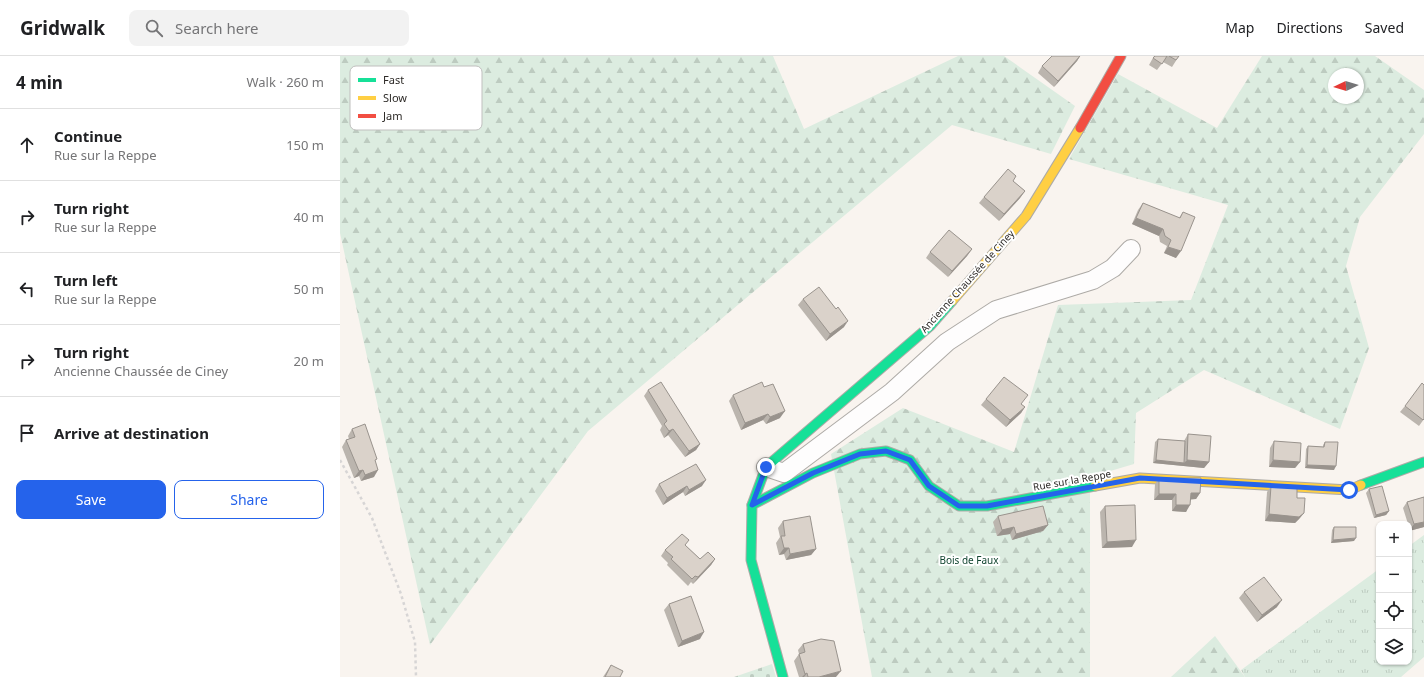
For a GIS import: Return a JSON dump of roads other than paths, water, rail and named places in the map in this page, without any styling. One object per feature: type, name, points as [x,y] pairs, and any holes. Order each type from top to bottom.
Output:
[{"type":"street","name":"Ancienne Chaussée de Ciney","points":[[783,677],[751,560],[752,505],[766,467],[930,326],[1026,216],[1072,142],[1121,56]]},
{"type":"street","points":[[766,467],[784,473],[892,392],[947,342],[996,310],[1093,280],[1113,268],[1130,249]]},
{"type":"street","name":"Rue sur la Reppe","points":[[752,505],[813,473],[860,454],[886,451],[910,460],[929,486],[959,506],[987,506],[1140,478],[1349,490],[1424,462]]},
{"type":"park label","name":"Bois de Faux","points":[[969,560]]}]
